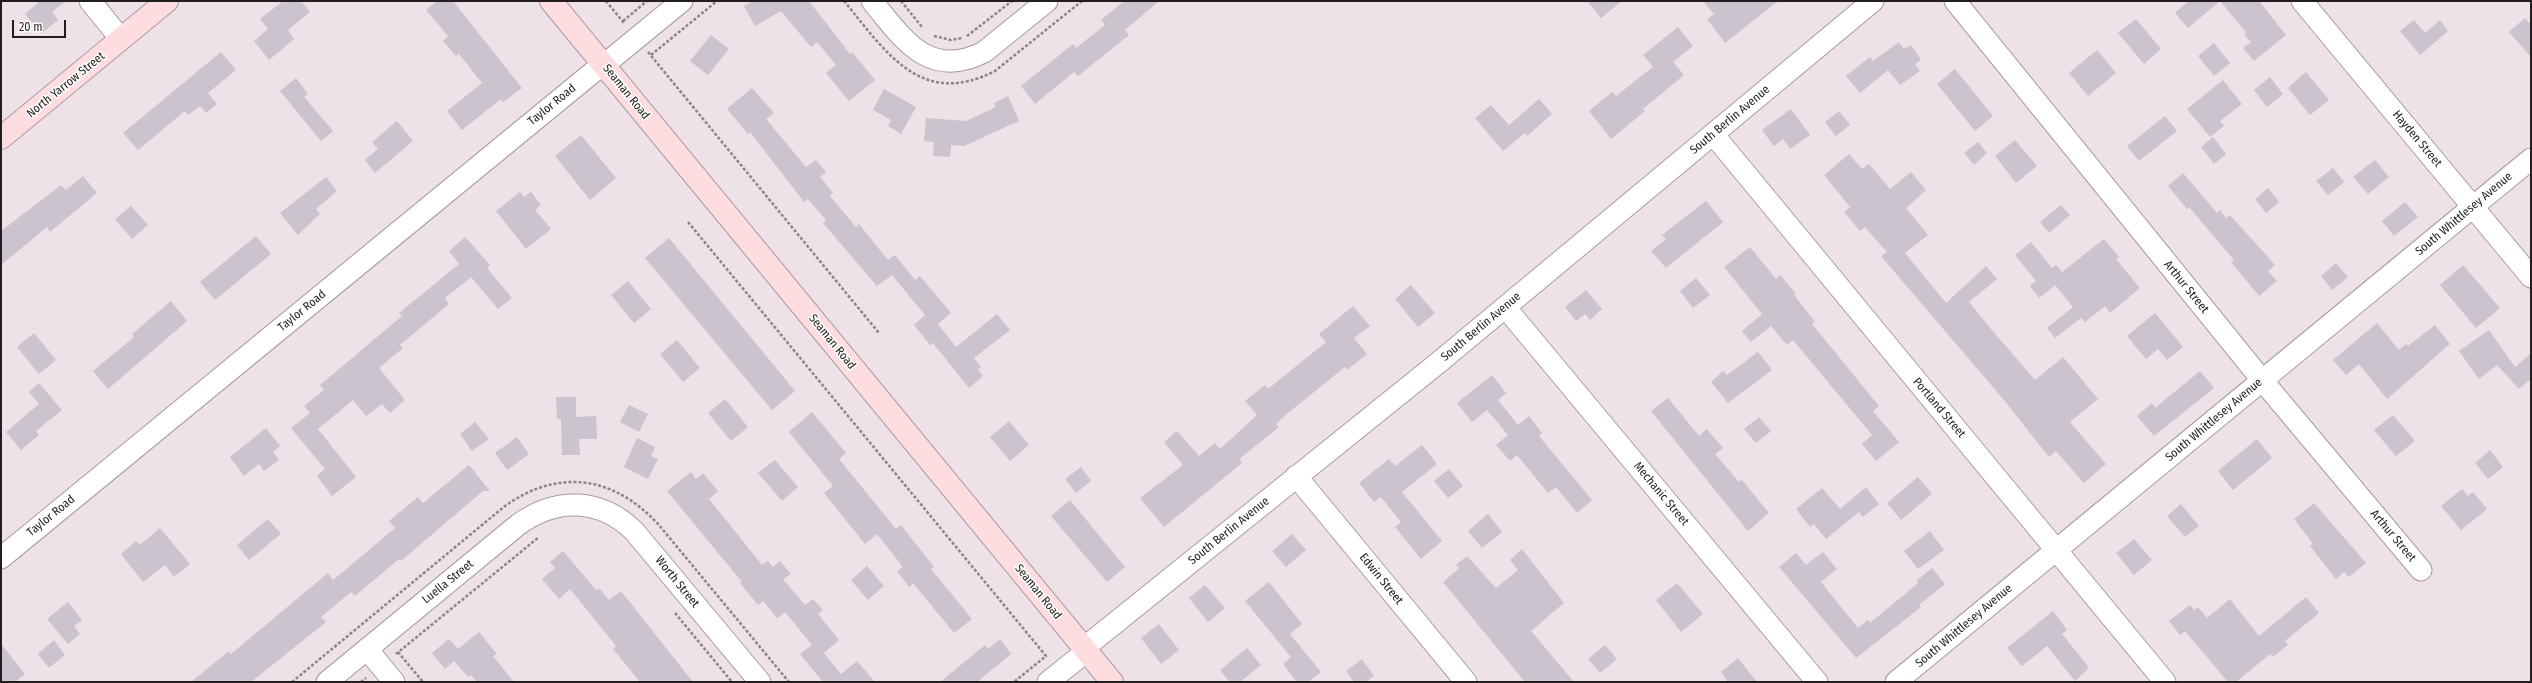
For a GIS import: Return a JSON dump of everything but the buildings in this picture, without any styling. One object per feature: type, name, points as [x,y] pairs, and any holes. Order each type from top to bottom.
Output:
[{"type":"street","points":[[90,1],[121,39]]},
{"type":"street","name":"North Yarrow Street","points":[[1,138],[167,1]]},
{"type":"street","name":"Seaman Road","points":[[551,1],[1112,682]]},
{"type":"street","name":"Taylor Road","points":[[1,558],[603,64],[682,1]]},
{"type":"street","points":[[872,1],[915,50],[925,56],[951,62],[972,58],[984,52],[1048,1]]},
{"type":"street","name":"South Berlin Avenue","points":[[1048,682],[1085,649],[1296,476],[1506,307],[1873,1]]},
{"type":"street","name":"Arthur Street","points":[[1955,1],[2262,380],[2421,570]]},
{"type":"street","name":"Hayden Street","points":[[2302,1],[2531,277]]},
{"type":"street","name":"Portland Street","points":[[1713,134],[2165,682]]},
{"type":"street","name":"South Whittlesey Avenue","points":[[1896,682],[2531,159]]},
{"type":"street","name":"Mechanic Street","points":[[1506,307],[1817,682]]},
{"type":"street","name":"Edwin Street","points":[[1296,476],[1466,682]]},
{"type":"street","name":"Luella Street","points":[[327,682],[526,519],[556,506],[579,504]]},
{"type":"street","name":"Worth Street","points":[[579,504],[590,505],[614,515],[634,531],[760,682]]},
{"type":"street","points":[[367,649],[394,682]]},
{"type":"path","points":[[606,1],[627,26]]},
{"type":"path","points":[[623,21],[647,1]]},
{"type":"path","points":[[651,55],[716,1]]},
{"type":"path","points":[[900,1],[928,32]]},
{"type":"path","points":[[931,34],[951,40],[965,38],[1012,1]]},
{"type":"path","points":[[647,50],[878,333]]},
{"type":"path","points":[[688,222],[1046,656],[1014,682]]},
{"type":"path","points":[[292,682],[524,493],[552,484],[580,482],[609,488],[625,495],[645,510],[789,682]]},
{"type":"path","points":[[363,681],[542,535]]},
{"type":"path","points":[[671,609],[732,682]]},
{"type":"path","points":[[398,652],[423,682]]}]
